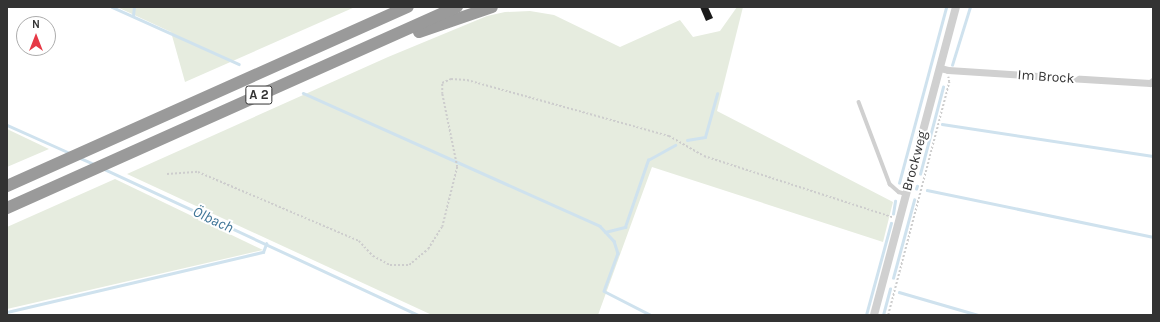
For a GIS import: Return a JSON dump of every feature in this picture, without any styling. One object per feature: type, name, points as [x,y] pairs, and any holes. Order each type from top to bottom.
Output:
[{"type":"highway","points":[[356,30],[389,7]]},
{"type":"highway","name":"A 2","points":[[7,186],[408,7]]},
{"type":"highway","name":"A 2","points":[[7,208],[458,7]]},
{"type":"highway","points":[[365,48],[395,40],[492,7]]},
{"type":"street","name":"Brockweg","points":[[874,315],[906,194],[944,69],[956,7]]},
{"type":"street","name":"Im Brock","points":[[944,69],[1068,78],[1153,82]]},
{"type":"lane","points":[[858,102],[890,184],[899,192],[906,194]]},
{"type":"path","points":[[888,315],[949,82],[944,69]]},
{"type":"path","points":[[167,174],[198,172],[359,240],[373,256],[390,265],[409,265],[428,249],[442,227],[457,167],[442,94],[442,83],[451,78],[467,80],[669,136],[704,156],[900,220]]},
{"type":"shaded area","points":[[117,7],[355,7],[185,82],[171,32]]},
{"type":"shaded area","points":[[737,7],[743,7],[717,111],[893,202],[883,242],[652,167],[598,315],[432,315],[127,174],[388,57],[487,16],[505,12],[530,11],[554,15],[620,47],[680,20],[693,37],[720,31]]},
{"type":"shaded area","points":[[7,129],[49,149],[7,167]]},
{"type":"shaded area","points":[[115,179],[263,250],[7,309],[7,227]]},
{"type":"building","points":[[700,7],[708,7],[713,18],[706,21]]},
{"type":"waterway","points":[[112,7],[239,64]]},
{"type":"waterway","points":[[133,16],[134,7]]},
{"type":"waterway","points":[[899,183],[946,7]]},
{"type":"waterway","points":[[952,65],[970,7]]},
{"type":"waterway","points":[[920,174],[943,87]]},
{"type":"waterway","points":[[303,93],[600,226],[614,241],[618,253],[604,291],[651,315]]},
{"type":"waterway","points":[[687,140],[705,137],[717,94]]},
{"type":"waterway","points":[[942,124],[1153,156]]},
{"type":"waterway","name":"Ölbach","points":[[7,125],[70,153]]},
{"type":"waterway","points":[[605,232],[625,227],[648,160],[675,145]]},
{"type":"waterway","name":"Ölbach","points":[[80,158],[94,164]]},
{"type":"waterway","name":"Ölbach","points":[[104,169],[419,315]]},
{"type":"waterway","points":[[927,190],[1153,237]]},
{"type":"waterway","points":[[893,278],[914,200]]},
{"type":"waterway","points":[[893,214],[895,201]]},
{"type":"waterway","points":[[866,315],[891,223]]},
{"type":"waterway","points":[[7,312],[263,252],[266,244]]},
{"type":"waterway","points":[[883,315],[890,289]]},
{"type":"waterway","points":[[899,292],[978,315]]}]
